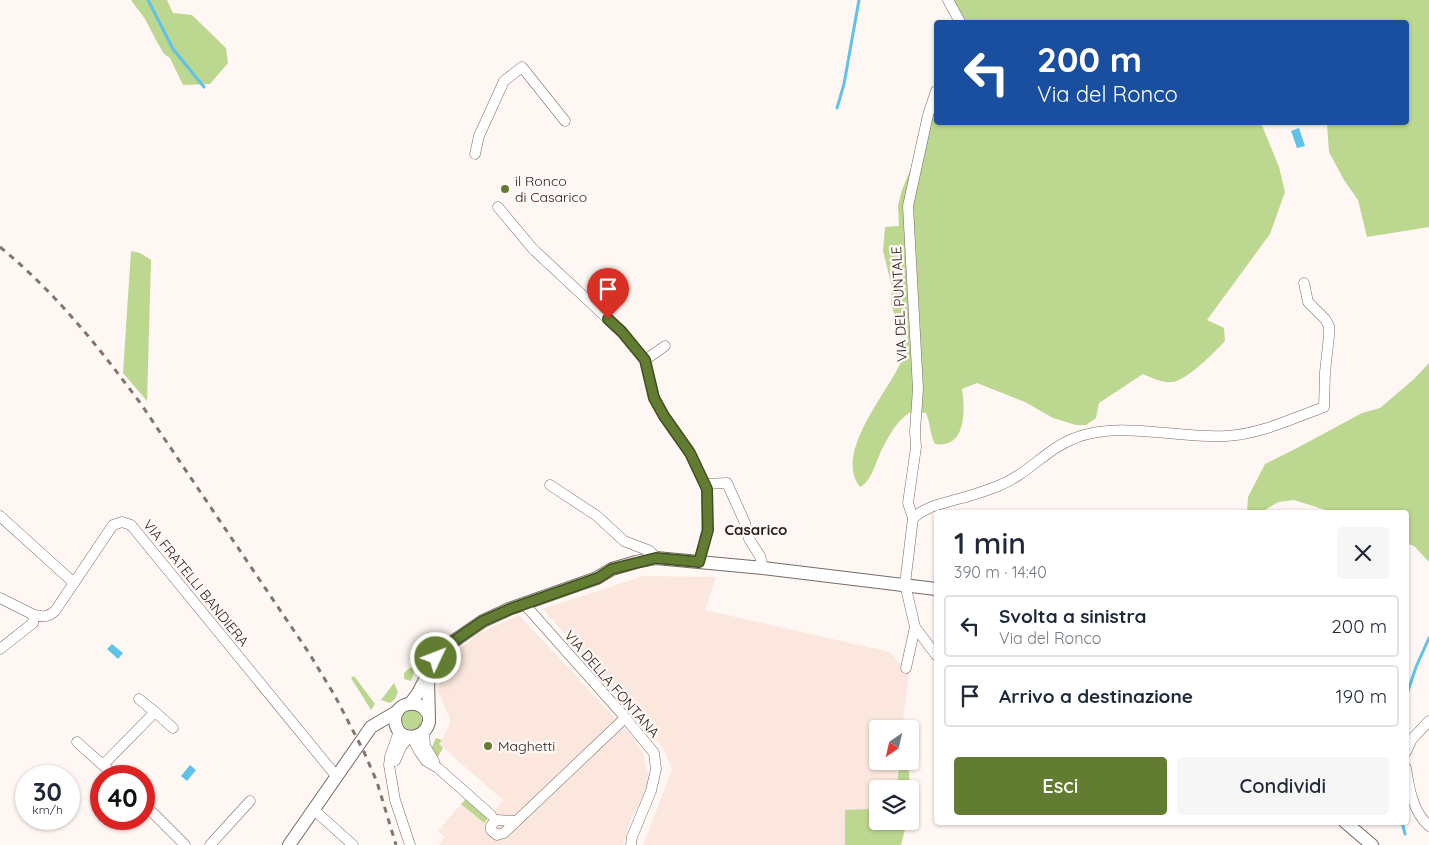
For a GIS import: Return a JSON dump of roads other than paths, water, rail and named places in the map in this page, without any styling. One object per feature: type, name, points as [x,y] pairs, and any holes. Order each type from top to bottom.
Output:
[{"type":"street","points":[[948,0],[959,20]]},
{"type":"street","points":[[475,154],[479,136],[504,81],[522,67],[564,121]]},
{"type":"street","name":"VIA DEL PUNTALE","points":[[905,584],[913,518],[908,503],[916,447],[915,431],[918,389],[908,206],[928,115],[934,97]]},
{"type":"street","points":[[498,207],[533,249],[622,332],[645,360],[654,398],[690,453],[707,489],[708,530],[699,562]]},
{"type":"street","points":[[913,518],[929,506],[961,499],[999,486],[1025,472],[1052,451],[1075,437],[1110,430],[1190,436],[1246,434],[1324,407],[1329,326],[1325,319],[1308,302],[1304,282]]},
{"type":"street","points":[[645,360],[666,346]]},
{"type":"street","points":[[705,484],[727,483],[750,539],[760,556],[763,568]]},
{"type":"street","points":[[550,485],[598,516],[624,541],[650,551],[656,558]]},
{"type":"street","points":[[0,516],[74,583]]},
{"type":"street","name":"VIA FRATELLI BANDIERA","points":[[33,619],[49,616],[55,611],[113,525],[122,522],[131,525],[337,777]]},
{"type":"street","points":[[410,704],[439,653],[483,621],[510,609],[526,605],[598,578],[612,569],[656,558],[763,568],[934,589]]},
{"type":"street","points":[[905,584],[916,627],[934,651]]},
{"type":"street","points":[[0,598],[33,619],[0,649]]},
{"type":"street","name":"VIA DELLA FONTANA","points":[[526,605],[654,753],[656,769],[651,791],[632,837],[631,845]]},
{"type":"street","points":[[906,668],[916,627]]},
{"type":"street","points":[[410,845],[395,800],[391,782],[391,769],[408,733],[429,722],[428,674]]},
{"type":"street","points":[[139,699],[173,728]]},
{"type":"street","points":[[295,843],[314,810],[359,743],[375,724],[410,704],[422,706],[428,714]]},
{"type":"street","points":[[398,710],[395,721],[408,733],[426,761],[438,768],[491,815]]},
{"type":"street","points":[[77,742],[103,765],[155,712]]},
{"type":"street","points":[[516,821],[625,718]]},
{"type":"street","points":[[1409,746],[1429,721]]},
{"type":"street","points":[[368,733],[386,728],[408,733]]},
{"type":"street","points":[[1409,790],[1421,819],[1429,826]]},
{"type":"street","points":[[210,845],[250,801]]},
{"type":"street","points":[[314,810],[354,845]]},
{"type":"street","points":[[155,815],[185,845]]},
{"type":"street","points":[[1348,825],[1372,845]]},
{"type":"water","points":[[1299,128],[1305,146],[1297,148],[1291,131]]},
{"type":"water","points":[[112,644],[123,653],[118,659],[107,649]]},
{"type":"water","points":[[190,765],[196,770],[187,781],[181,776]]},
{"type":"waterway","points":[[148,0],[173,49],[204,87]]},
{"type":"waterway","points":[[837,108],[844,84],[859,0]]},
{"type":"waterway","points":[[1409,688],[1429,638]]},
{"type":"waterway","points":[[1403,825],[1405,834]]},
{"type":"railway","points":[[0,247],[58,302],[125,382],[309,653],[335,696],[364,752],[377,782],[396,845]]},
{"type":"place","name":"il Ronco di Casarico","points":[[505,189]]},
{"type":"place","name":"Maghetti","points":[[488,746]]},
{"type":"district","name":"Casarico","points":[[756,530]]}]
